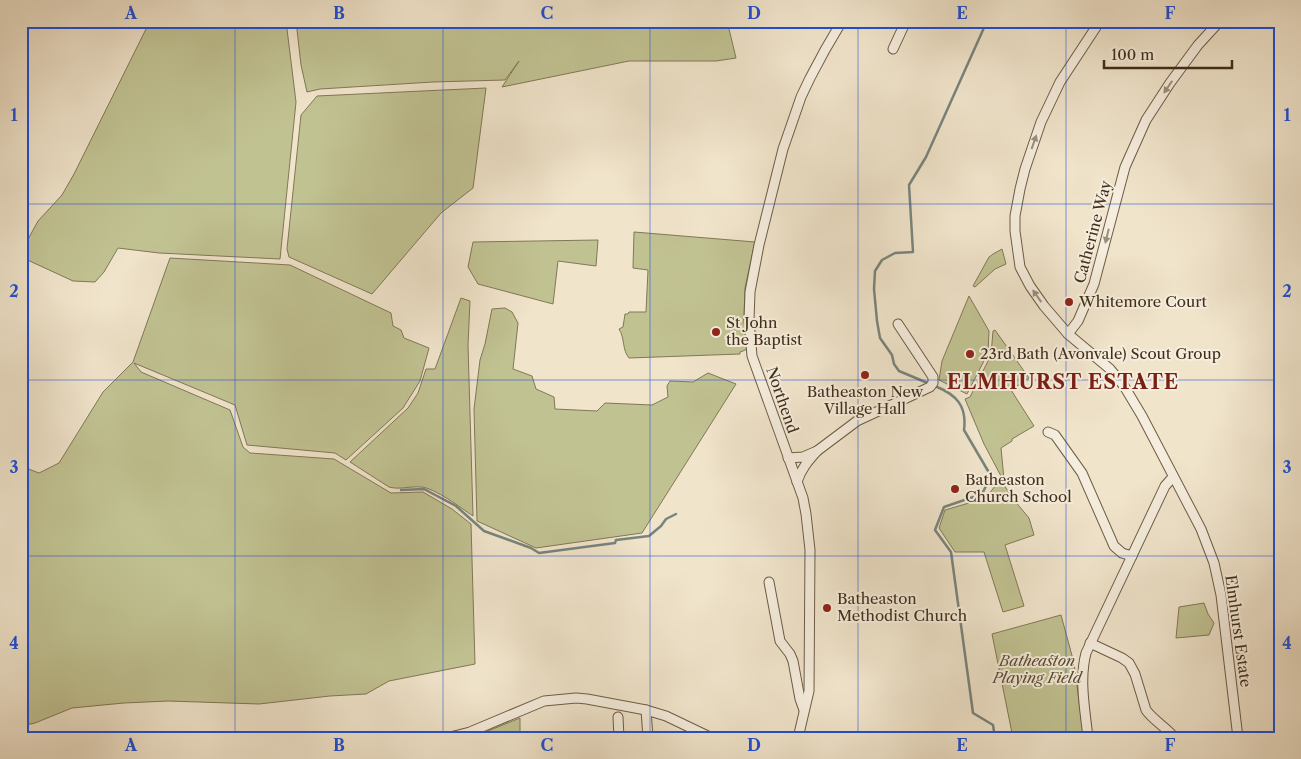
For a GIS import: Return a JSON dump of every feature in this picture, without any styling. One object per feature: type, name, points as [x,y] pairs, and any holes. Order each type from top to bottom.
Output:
[{"type":"street","name":"Northend","points":[[798,738],[809,691],[810,550],[803,498],[752,356],[749,320],[750,292],[759,245],[783,149],[807,84],[842,21]]},
{"type":"street","points":[[893,49],[906,21]]},
{"type":"street","points":[[1068,334],[1044,306],[1020,267],[1015,216],[1025,169],[1041,122],[1060,82],[1100,21]]},
{"type":"street","name":"Catherine Way","points":[[1068,334],[1078,321],[1094,284],[1125,167],[1146,120],[1170,83],[1220,21]]},
{"type":"street","points":[[797,482],[799,474],[806,463],[817,452],[858,421],[931,385],[933,377],[898,324]]},
{"type":"street","name":"Elmhurst Estate","points":[[1068,334],[1110,369],[1124,386],[1142,416],[1201,529],[1215,570],[1221,595],[1238,738]]},
{"type":"street","points":[[1048,432],[1055,434],[1082,473],[1114,546],[1122,553],[1132,556]]},
{"type":"street","points":[[788,458],[803,457],[817,452]]},
{"type":"street","points":[[1088,738],[1082,679],[1083,664],[1090,643],[1165,486],[1174,477]]},
{"type":"street","points":[[769,582],[780,641],[790,654],[793,662],[804,711]]},
{"type":"street","points":[[1090,643],[1129,663],[1135,674],[1148,714],[1163,725],[1175,738]]},
{"type":"street","points":[[446,738],[470,732],[544,701],[560,699],[586,699],[646,710],[666,716],[712,738]]},
{"type":"street","points":[[646,710],[648,738]]},
{"type":"street","points":[[618,716],[619,738]]},
{"type":"street","points":[[21,734],[28,738]]},
{"type":"green space","points":[[150,21],[286,21],[296,102],[280,259],[159,253],[118,248],[104,272],[95,282],[73,281],[21,257],[21,252],[38,221],[62,195],[74,174]]},
{"type":"green space","points":[[296,21],[727,21],[736,58],[716,61],[629,61],[502,87],[519,61],[505,80],[433,82],[320,89],[307,92],[301,65]]},
{"type":"green space","points":[[486,88],[473,188],[441,213],[372,294],[289,257],[287,249],[301,115],[317,96]]},
{"type":"green space","name":"St John the Baptist","points":[[634,232],[755,242],[745,288],[744,316],[747,349],[740,352],[740,354],[629,358],[619,329],[623,327],[625,314],[629,312],[646,312],[648,270],[633,268]]},
{"type":"green space","points":[[598,240],[596,266],[558,261],[553,304],[478,284],[468,267],[473,242]]},
{"type":"green space","points":[[1002,249],[1006,264],[995,269],[975,287],[973,286],[989,257]]},
{"type":"green space","points":[[170,258],[290,265],[391,313],[393,326],[401,330],[404,338],[429,348],[420,381],[403,408],[346,460],[335,453],[247,445],[235,405],[134,363],[141,372],[230,410],[243,447],[250,453],[334,459],[391,493],[423,492],[452,509],[471,524],[475,664],[389,681],[366,694],[259,704],[168,701],[124,703],[72,708],[35,723],[21,726],[21,478],[26,468],[39,473],[59,463],[103,392],[133,362]]},
{"type":"green space","points":[[969,296],[989,331],[988,353],[967,394],[939,380],[942,361]]},
{"type":"green space","points":[[461,298],[470,301],[468,345],[473,516],[448,499],[427,488],[389,487],[350,462],[408,408],[418,393],[426,369],[435,369]]},
{"type":"green space","points":[[505,308],[512,312],[518,323],[513,369],[532,376],[536,389],[554,397],[555,409],[597,411],[605,403],[652,405],[668,397],[667,386],[670,381],[693,382],[708,373],[736,384],[642,533],[536,548],[477,521],[474,409],[480,360],[492,309]]},
{"type":"green space","points":[[995,330],[1029,378],[1011,390],[1034,426],[1001,448],[1004,479],[984,444],[965,399],[970,397],[991,355],[993,331]]},
{"type":"green space","points":[[998,482],[1004,485],[1029,518],[1034,535],[1005,545],[1024,606],[1003,612],[984,552],[955,552],[939,528],[945,510],[986,498]]},
{"type":"green space","points":[[1204,603],[1214,623],[1209,635],[1176,638],[1179,607]]},
{"type":"green space","name":"Batheaston Playing Field","points":[[1061,615],[1074,663],[1084,738],[1013,738],[992,634]]},
{"type":"green space","points":[[520,718],[520,738],[479,738],[478,735]]},
{"type":"waterway","points":[[930,384],[899,371],[894,364],[892,355],[880,338],[874,289],[875,271],[882,260],[895,253],[913,252],[909,185],[926,157],[987,21]]},
{"type":"waterway","points":[[935,386],[943,389],[959,402],[964,414],[964,430],[991,476],[982,494],[944,507],[935,530],[951,552],[973,713],[993,725],[995,738]]},
{"type":"waterway","points":[[401,490],[424,489],[456,506],[484,531],[531,548],[539,553],[615,543],[616,540],[649,536],[666,519],[676,514]]},
{"type":"place","name":"Whitemore Court","points":[[1069,302]]},
{"type":"place","name":"St John the Baptist","points":[[716,332]]},
{"type":"place","name":"23rd Bath (Avonvale) Scout Group","points":[[970,354]]},
{"type":"place","name":"Batheaston New Village Hall","points":[[865,375]]},
{"type":"place","name":"Batheaston Church School","points":[[955,489]]},
{"type":"place","name":"Batheaston Methodist Church","points":[[827,608]]},
{"type":"district","name":"ELMHURST ESTATE","points":[[1063,382]]}]
